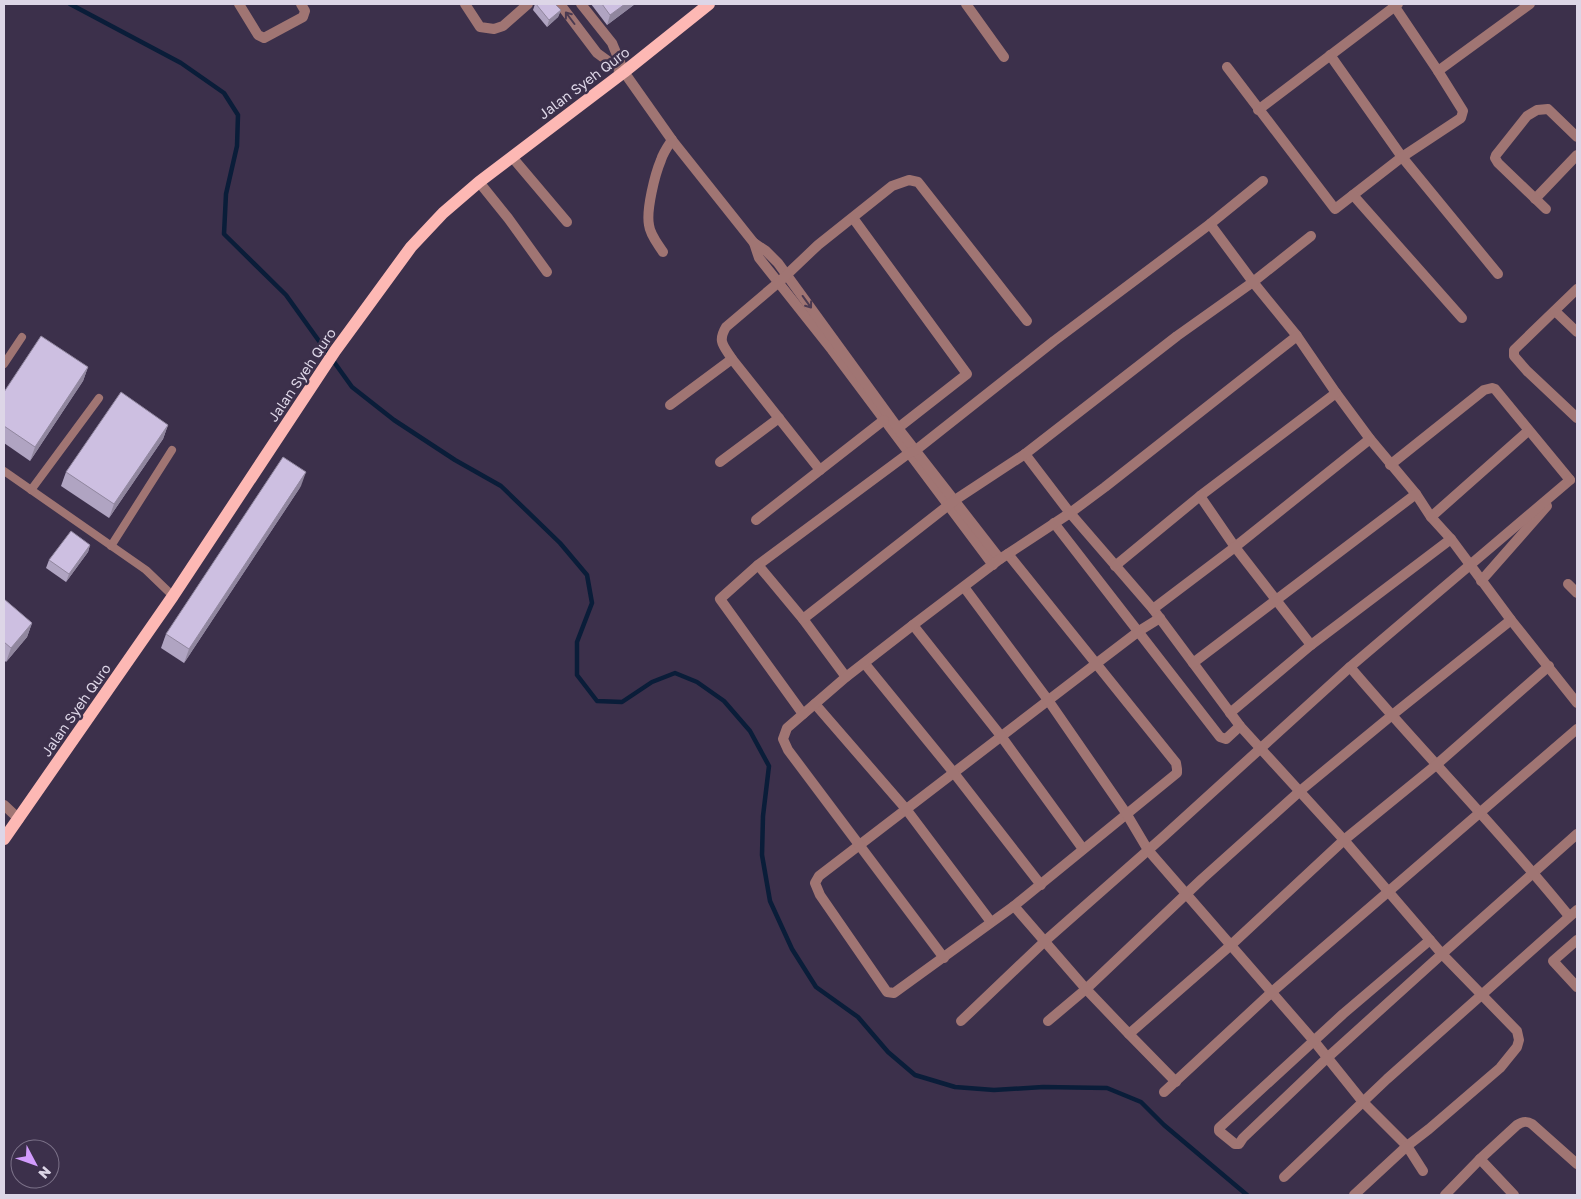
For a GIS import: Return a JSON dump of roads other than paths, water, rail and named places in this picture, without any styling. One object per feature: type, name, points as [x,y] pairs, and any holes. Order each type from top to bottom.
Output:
[{"type":"main road","name":"Jalan Syeh Quro","points":[[4,840],[172,596],[335,351],[411,248],[443,213],[479,182],[710,4]]},
{"type":"street","points":[[240,4],[258,35],[264,38],[304,17],[305,13],[300,4]]},
{"type":"street","points":[[465,4],[480,27],[494,29],[503,26],[528,4]]},
{"type":"street","points":[[560,4],[597,53],[624,72]]},
{"type":"street","points":[[581,4],[612,43],[624,72],[672,140],[754,243],[759,258],[783,278],[952,502],[1001,559],[1097,663],[1176,763],[1178,769],[1174,777],[1126,813],[1014,906],[894,993],[885,991],[820,895],[815,883],[819,876],[859,844],[906,809],[1048,700],[1097,663],[1139,631],[1160,618]]},
{"type":"street","points":[[966,4],[1004,57]]},
{"type":"street","points":[[1438,71],[1530,4]]},
{"type":"street","points":[[1227,67],[1258,110],[1334,209],[1402,157],[1463,115],[1463,111],[1395,5],[1258,110]]},
{"type":"street","points":[[1330,55],[1402,157],[1498,274]]},
{"type":"street","points":[[1546,209],[1498,163],[1495,158],[1498,151],[1527,116],[1537,110],[1548,109],[1577,137]]},
{"type":"street","points":[[663,252],[648,223],[656,175],[661,159],[672,140]]},
{"type":"street","points":[[1535,199],[1577,155]]},
{"type":"street","points":[[512,157],[567,222]]},
{"type":"street","points":[[820,470],[732,359],[722,344],[721,335],[726,327],[818,245],[892,186],[909,180],[918,182],[1027,321]]},
{"type":"street","points":[[803,714],[720,599],[758,565],[913,451],[1054,341],[1210,224],[1263,181]]},
{"type":"street","points":[[479,182],[547,272]]},
{"type":"street","points":[[1353,195],[1462,318]]},
{"type":"street","points":[[853,218],[968,374],[896,430]]},
{"type":"street","points":[[1210,224],[1296,336],[1370,439],[1416,494],[1431,518],[1451,539],[1481,582],[1577,703]]},
{"type":"street","points":[[803,619],[952,502],[1025,454],[1177,336],[1253,282],[1312,236]]},
{"type":"street","points":[[783,278],[884,420],[896,430]]},
{"type":"street","points":[[1577,289],[1517,345],[1514,350],[1514,356],[1527,372],[1577,418]]},
{"type":"street","points":[[1555,311],[1577,332]]},
{"type":"street","points":[[944,958],[788,750],[783,739],[787,728],[846,677],[913,625],[1001,559],[1070,513],[1296,336]]},
{"type":"street","points":[[670,405],[732,359]]},
{"type":"street","points":[[1390,465],[1487,389],[1495,389],[1528,432],[1570,480]]},
{"type":"street","points":[[1115,566],[1200,496],[1336,393]]},
{"type":"street","points":[[720,462],[779,418]]},
{"type":"street","points":[[756,520],[884,420]]},
{"type":"street","points":[[1431,518],[1528,432]]},
{"type":"street","points":[[1153,609],[1370,439]]},
{"type":"street","points":[[1025,454],[1070,513],[1153,609],[1240,726],[1344,840],[1442,954],[1517,1031],[1519,1040],[1517,1047],[1500,1068],[1430,1129],[1407,1146],[1354,1195]]},
{"type":"street","points":[[961,1021],[1045,940],[1148,850],[1350,667],[1570,480]]},
{"type":"street","points":[[1481,582],[1570,480]]},
{"type":"street","points":[[1193,663],[1416,494]]},
{"type":"street","points":[[1200,496],[1235,546],[1311,645]]},
{"type":"street","points":[[1054,523],[1220,736],[1226,738],[1240,726]]},
{"type":"street","points":[[1230,713],[1311,645],[1451,539]]},
{"type":"street","points":[[758,565],[803,619],[846,677]]},
{"type":"street","points":[[1568,584],[1577,593]]},
{"type":"street","points":[[964,587],[1048,700],[1126,813],[1148,850],[1314,1040],[1363,1102],[1407,1146],[1423,1171]]},
{"type":"street","points":[[1048,1021],[1086,989],[1202,879],[1300,791],[1511,620]]},
{"type":"street","points":[[913,625],[1001,736],[1084,849]]},
{"type":"street","points":[[865,664],[954,772],[1041,885]]},
{"type":"street","points":[[1129,1034],[1231,946],[1344,840],[1436,765],[1549,666]]},
{"type":"street","points":[[1284,1177],[1363,1102],[1573,913],[1534,873],[1391,716],[1350,667]]},
{"type":"street","points":[[815,704],[906,809],[991,922]]},
{"type":"street","points":[[1164,1092],[1272,992],[1577,728]]},
{"type":"street","points":[[4,806],[19,819]]},
{"type":"street","points":[[1430,940],[1314,1040],[1222,1124],[1219,1131],[1235,1144],[1239,1144],[1327,1058],[1577,834]]},
{"type":"street","points":[[1014,906],[1086,989],[1176,1082]]},
{"type":"street","points":[[1577,940],[1554,961],[1577,987]]},
{"type":"street","points":[[1447,1195],[1480,1159],[1517,1125],[1528,1121],[1577,1164]]},
{"type":"street","points":[[1480,1159],[1514,1195]]},
{"type":"lane","points":[[4,364],[22,337]]},
{"type":"lane","points":[[31,490],[99,398]]},
{"type":"lane","points":[[111,546],[172,450]]},
{"type":"lane","points":[[4,471],[146,570],[172,596]]},
{"type":"waterway","points":[[70,4],[181,63],[224,93],[238,115],[237,146],[226,194],[224,234],[286,295],[352,387],[394,420],[455,460],[501,486],[560,543],[587,575],[592,603],[577,642],[577,675],[597,701],[622,702],[652,682],[675,673],[697,682],[724,701],[750,731],[769,766],[763,816],[762,855],[770,901],[792,949],[816,987],[858,1017],[888,1052],[915,1075],[955,1087],[994,1090],[1043,1087],[1107,1088],[1141,1102],[1164,1125],[1247,1195]]}]
